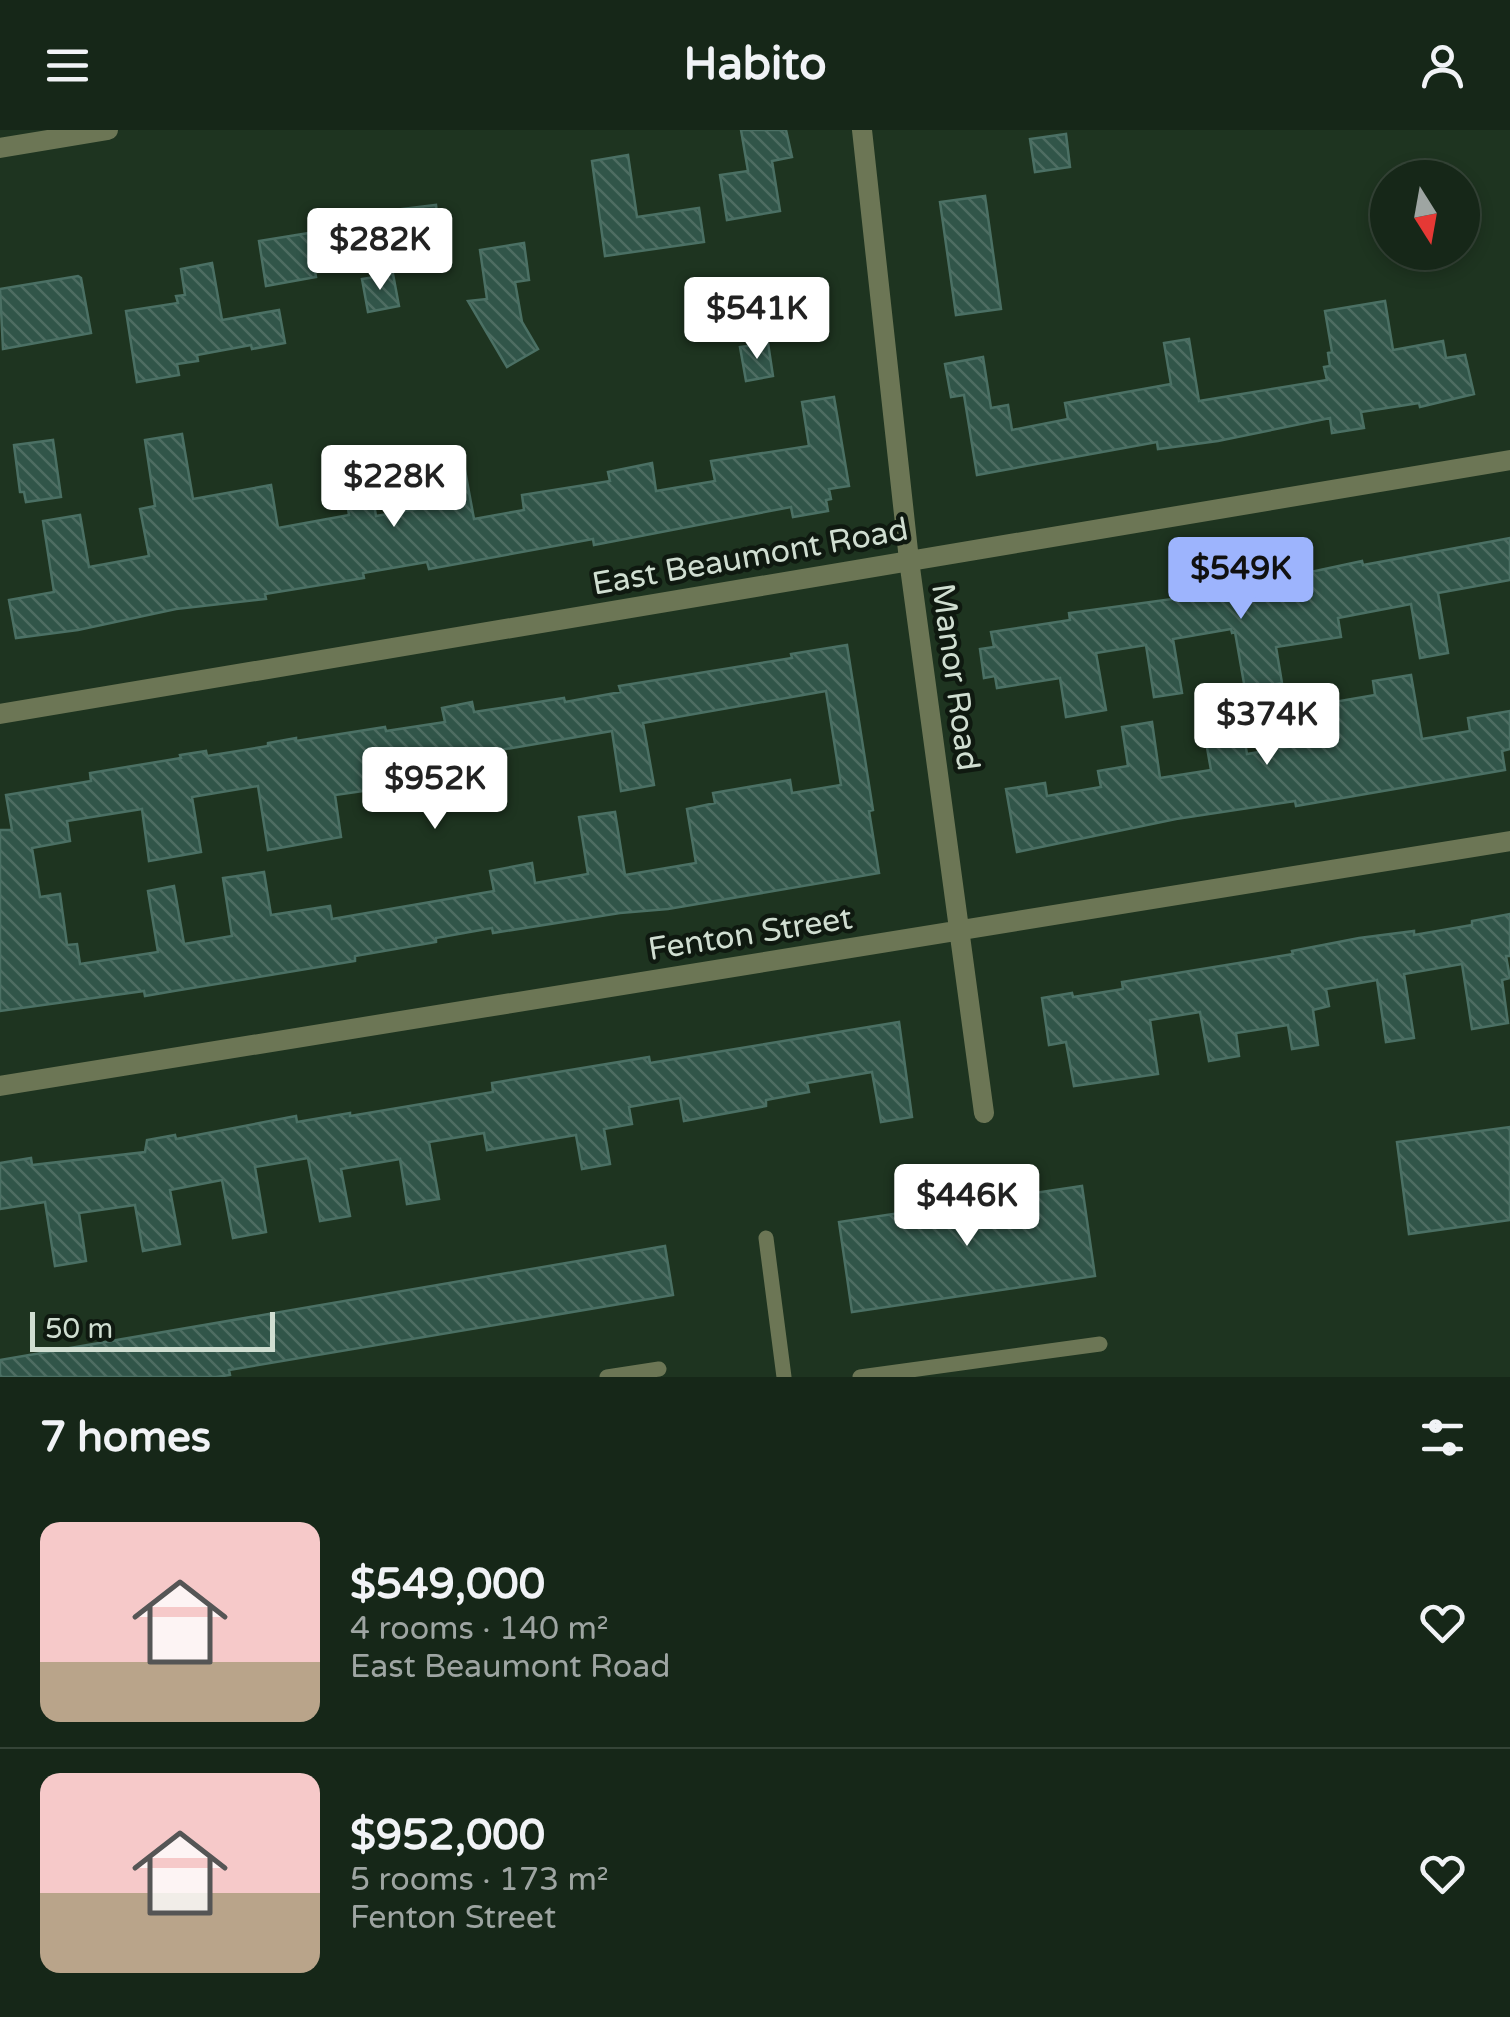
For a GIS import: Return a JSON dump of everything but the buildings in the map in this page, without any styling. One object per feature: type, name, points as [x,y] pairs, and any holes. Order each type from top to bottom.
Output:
[{"type":"street","points":[[0,148],[108,130]]},
{"type":"street","name":"Manor Road","points":[[862,130],[910,560],[984,1113]]},
{"type":"street","name":"East Beaumont Road","points":[[0,714],[1510,460]]},
{"type":"street","name":"Fenton Street","points":[[0,1086],[1510,841]]},
{"type":"lane","points":[[766,1238],[784,1377]]},
{"type":"lane","points":[[860,1377],[1100,1344]]},
{"type":"lane","points":[[606,1377],[659,1368]]}]
